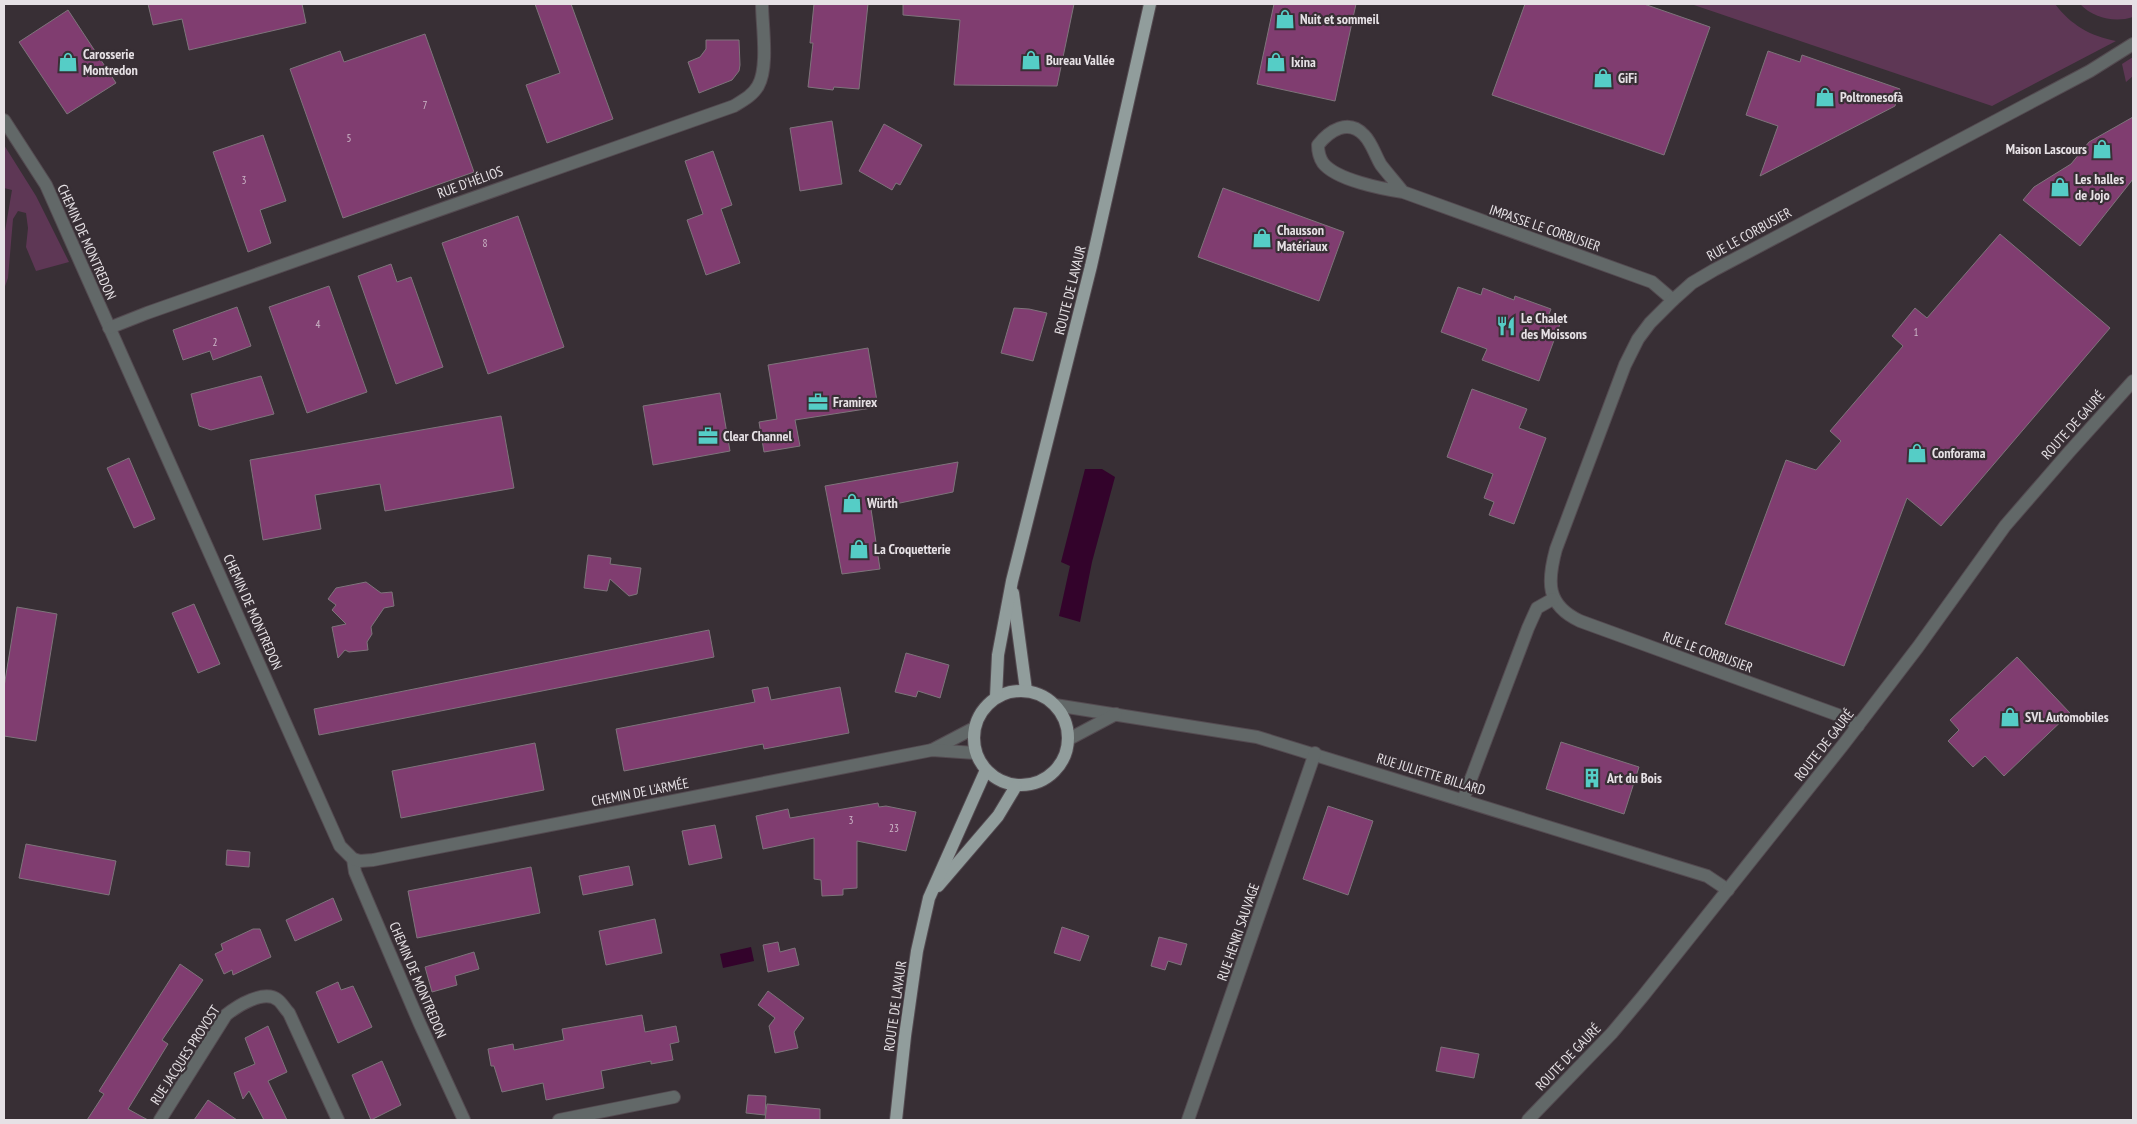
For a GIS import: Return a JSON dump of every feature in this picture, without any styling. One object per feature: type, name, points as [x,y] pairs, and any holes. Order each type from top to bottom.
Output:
[{"type":"main road","name":"ROUTE DE LAVAUR","points":[[996,697],[998,655],[1012,581],[1092,266],[1150,4]]},
{"type":"main road","name":"ROUTE DE LAVAUR","points":[[1012,581],[1026,690]]},
{"type":"main road","points":[[1026,690],[1042,695],[1055,705],[1063,715],[1068,726],[1069,739],[1064,758],[1052,774],[1036,784],[1016,786],[1000,781],[986,770],[975,752],[974,728],[982,710],[996,697],[1011,691],[1026,690]]},
{"type":"main road","name":"ROUTE DE LAVAUR","points":[[896,1120],[917,951],[928,898],[986,770]]},
{"type":"main road","name":"ROUTE DE LAVAUR","points":[[928,898],[996,820],[1016,786]]},
{"type":"street","name":"RUE D'HÉLIOS","points":[[109,328],[734,106],[750,96],[759,84],[763,68],[762,4]]},
{"type":"street","name":"RUE LE CORBUSIER","points":[[1858,726],[1849,719],[1580,622],[1567,615],[1553,599],[1550,570],[1556,549],[1615,388],[1638,339],[1650,323],[1692,283],[2090,71],[2133,44]]},
{"type":"street","name":"CHEMIN DE MONTREDON","points":[[4,120],[46,186],[340,846],[353,859],[355,872],[419,1022],[464,1120]]},
{"type":"street","name":"IMPASSE LE CORBUSIER","points":[[1403,192],[1381,165],[1362,133],[1349,127],[1337,128],[1326,135],[1318,145],[1318,154],[1324,164],[1340,174],[1382,189],[1403,192],[1652,282],[1673,300]]},
{"type":"street","name":"ROUTE DE GAURÉ","points":[[1528,1120],[1612,1033],[1667,968],[1858,726],[1918,647],[2005,526],[2133,381]]},
{"type":"street","points":[[1463,800],[1528,628],[1537,608],[1553,599]]},
{"type":"street","name":"RUE JULIETTE BILLARD","points":[[1055,705],[1250,735],[1314,753],[1707,876],[1728,890]]},
{"type":"street","points":[[1069,739],[1116,714]]},
{"type":"street","name":"CHEMIN DE L'ARMÉE","points":[[932,750],[974,728]]},
{"type":"street","name":"CHEMIN DE L'ARMÉE","points":[[353,859],[360,861],[373,860],[932,750],[975,752]]},
{"type":"street","name":"RUE HENRI SAUVAGE","points":[[1188,1120],[1314,753]]},
{"type":"street","name":"RUE JACQUES PROVOST","points":[[160,1120],[226,1015],[235,1008],[264,996],[278,999],[288,1013],[338,1120]]},
{"type":"street","points":[[559,1120],[674,1097]]},
{"type":"shaded area","points":[[1691,4],[2055,4],[2074,24],[2082,29],[2116,41],[1992,106]]},
{"type":"shaded area","points":[[2080,4],[2133,4],[2133,17],[2126,19],[2105,18],[2091,13]]},
{"type":"shaded area","points":[[2133,57],[2133,76],[2126,82],[2122,64]]},
{"type":"shaded area","points":[[4,145],[36,196],[69,262],[36,271],[26,247],[28,228],[26,213],[18,211],[13,219],[8,278],[4,289],[4,237],[12,190],[4,188]]},
{"type":"shaded area","points":[[1085,469],[1102,469],[1115,477],[1092,562],[1080,622],[1059,616],[1070,566],[1061,562]]},
{"type":"shaded area","points":[[751,947],[754,961],[723,968],[720,954]]},
{"type":"building","points":[[148,4],[302,4],[306,23],[189,50],[182,19],[153,25]]},
{"type":"building","points":[[535,4],[571,4],[613,119],[547,143],[526,85],[560,73]]},
{"type":"building","points":[[814,4],[868,4],[859,89],[834,87],[833,90],[808,87],[813,43],[810,43]]},
{"type":"building","points":[[903,4],[1074,4],[1057,86],[954,85],[960,20],[903,15]]},
{"type":"building","points":[[1274,4],[1356,4],[1335,101],[1257,84]]},
{"type":"building","name":"GiFi","points":[[1525,4],[1644,4],[1710,27],[1664,155],[1492,95]]},
{"type":"building","name":"Carosserie Montredon","points":[[68,10],[116,83],[67,114],[19,42]]},
{"type":"building","points":[[425,34],[474,172],[343,218],[290,69],[340,51],[344,62]]},
{"type":"building","points":[[706,40],[739,40],[740,65],[739,71],[732,80],[699,93],[688,62],[700,57],[706,49]]},
{"type":"building","name":"Poltronesofà","points":[[1768,51],[1800,62],[1802,55],[1900,89],[1895,106],[1760,176],[1778,126],[1746,115]]},
{"type":"building","points":[[2133,117],[2133,179],[2080,246],[2023,200],[2034,187],[2071,164],[2089,142]]},
{"type":"building","points":[[832,121],[842,184],[800,191],[790,128]]},
{"type":"building","points":[[884,124],[922,145],[900,185],[896,183],[892,190],[859,171]]},
{"type":"building","points":[[263,135],[286,201],[260,210],[271,243],[248,252],[213,152]]},
{"type":"building","points":[[713,151],[732,205],[721,209],[740,263],[706,275],[687,220],[703,214],[685,161]]},
{"type":"building","points":[[1223,188],[1344,232],[1319,301],[1198,257]]},
{"type":"building","points":[[518,216],[564,347],[488,374],[442,243]]},
{"type":"building","name":"Conforama","points":[[2000,234],[2110,328],[1941,526],[1907,498],[1844,666],[1725,624],[1786,460],[1816,470],[1841,441],[1830,431],[1903,346],[1892,336],[1915,308],[1927,318]]},
{"type":"building","points":[[391,264],[397,282],[411,277],[443,367],[396,384],[358,276]]},
{"type":"building","points":[[329,286],[367,392],[307,413],[269,307]]},
{"type":"building","points":[[1458,287],[1481,295],[1483,288],[1514,300],[1515,296],[1551,309],[1547,319],[1560,324],[1539,381],[1482,360],[1487,349],[1441,332]]},
{"type":"building","points":[[237,307],[251,346],[213,360],[210,351],[183,360],[173,330]]},
{"type":"building","points":[[1014,308],[1047,313],[1033,361],[1001,353]]},
{"type":"building","points":[[868,348],[878,407],[795,420],[800,446],[764,452],[759,422],[777,419],[768,365]]},
{"type":"building","points":[[261,376],[274,414],[211,430],[199,426],[191,394]]},
{"type":"building","points":[[1472,389],[1527,409],[1519,428],[1546,438],[1514,524],[1489,515],[1494,502],[1484,498],[1493,474],[1447,457]]},
{"type":"building","points":[[720,393],[730,451],[653,465],[643,406]]},
{"type":"building","points":[[501,416],[514,488],[385,511],[380,484],[315,495],[321,529],[263,540],[250,460]]},
{"type":"building","points":[[129,458],[155,519],[134,528],[107,468]]},
{"type":"building","points":[[958,462],[953,492],[871,509],[880,569],[842,574],[825,486]]},
{"type":"building","points":[[588,555],[611,558],[610,564],[641,568],[637,594],[629,596],[610,579],[607,591],[584,588]]},
{"type":"building","points":[[366,582],[381,593],[392,592],[394,606],[384,608],[371,627],[372,634],[367,642],[368,650],[349,652],[345,650],[338,658],[332,627],[346,624],[332,610],[336,605],[328,599],[336,588]]},
{"type":"building","points":[[194,604],[220,664],[198,673],[172,613]]},
{"type":"building","points":[[17,607],[57,614],[36,741],[4,736],[4,687]]},
{"type":"building","points":[[709,630],[714,657],[319,735],[314,709]]},
{"type":"building","points":[[906,653],[949,665],[940,698],[918,691],[916,697],[895,692]]},
{"type":"building","name":"SVL Automobiles","points":[[2017,657],[2070,713],[2004,776],[1985,756],[1973,767],[1948,741],[1959,730],[1950,720]]},
{"type":"building","points":[[768,687],[771,700],[840,687],[849,733],[764,749],[763,744],[624,771],[616,729],[755,702],[752,690]]},
{"type":"building","name":"Art du Bois","points":[[1561,742],[1639,767],[1624,814],[1546,789]]},
{"type":"building","points":[[535,743],[544,790],[401,818],[392,771]]},
{"type":"building","points":[[878,803],[879,807],[886,806],[916,812],[906,851],[857,841],[857,888],[843,889],[843,895],[822,896],[821,880],[814,879],[814,838],[763,849],[756,816],[788,809],[790,818]]},
{"type":"building","points":[[1328,806],[1373,821],[1348,895],[1303,879]]},
{"type":"building","points":[[715,825],[722,858],[689,865],[682,831]]},
{"type":"building","points":[[26,844],[116,861],[109,895],[19,878]]},
{"type":"building","points":[[227,850],[250,852],[249,867],[226,865]]},
{"type":"building","points":[[629,866],[633,885],[583,895],[579,876]]},
{"type":"building","points":[[531,867],[540,913],[417,938],[408,891]]},
{"type":"building","points":[[333,898],[342,920],[295,941],[286,920]]},
{"type":"building","points":[[655,919],[662,953],[606,965],[599,931]]},
{"type":"building","points":[[1062,927],[1089,936],[1080,961],[1054,953]]},
{"type":"building","points":[[253,929],[260,929],[271,957],[233,975],[232,970],[224,974],[215,954],[223,950],[221,944]]},
{"type":"building","points":[[1159,937],[1187,944],[1181,965],[1168,961],[1165,970],[1151,966]]},
{"type":"building","points":[[778,942],[780,952],[795,948],[799,965],[768,972],[763,945]]},
{"type":"building","points":[[474,952],[479,969],[455,976],[457,985],[432,992],[425,967]]},
{"type":"building","points":[[180,964],[203,980],[162,1040],[168,1044],[128,1109],[148,1120],[87,1120],[104,1094],[99,1091]]},
{"type":"building","points":[[338,982],[341,990],[353,986],[372,1027],[338,1043],[316,992]]},
{"type":"building","points":[[768,991],[804,1018],[794,1032],[798,1048],[775,1053],[769,1026],[775,1018],[758,1005]]},
{"type":"building","points":[[642,1015],[645,1032],[676,1026],[679,1042],[670,1044],[673,1060],[651,1064],[651,1061],[601,1071],[604,1088],[546,1100],[543,1083],[502,1092],[494,1066],[491,1066],[488,1049],[513,1044],[514,1050],[564,1040],[562,1029]]},
{"type":"building","points":[[268,1026],[287,1072],[268,1081],[287,1120],[264,1120],[249,1091],[243,1099],[234,1073],[255,1064],[245,1038]]},
{"type":"building","points":[[1441,1047],[1479,1054],[1474,1078],[1436,1071]]},
{"type":"building","points":[[382,1061],[401,1105],[371,1120],[352,1075]]},
{"type":"building","points":[[748,1095],[766,1096],[765,1115],[746,1113]]},
{"type":"building","points":[[208,1100],[237,1120],[194,1120]]},
{"type":"building","points":[[767,1104],[820,1109],[820,1120],[765,1120]]},
{"type":"place","name":"Nuit et sommeil","points":[[1285,19]]},
{"type":"place","name":"Bureau Vallée","points":[[1031,60]]},
{"type":"place","name":"Carosserie Montredon","points":[[68,62]]},
{"type":"place","name":"Ixina","points":[[1276,62]]},
{"type":"place","name":"GiFi","points":[[1603,78]]},
{"type":"place","name":"Poltronesofà","points":[[1825,97]]},
{"type":"place","name":"Maison Lascours","points":[[2102,149]]},
{"type":"place","name":"Les halles de Jojo","points":[[2060,187]]},
{"type":"place","name":"Chausson Matériaux","points":[[1262,238]]},
{"type":"place","name":"Le Chalet des Moissons","points":[[1506,326]]},
{"type":"place","name":"Framirex","points":[[818,402]]},
{"type":"place","name":"Clear Channel","points":[[708,436]]},
{"type":"place","name":"Conforama","points":[[1917,453]]},
{"type":"place","name":"Würth","points":[[852,503]]},
{"type":"place","name":"La Croquetterie","points":[[859,549]]},
{"type":"place","name":"SVL Automobiles","points":[[2010,717]]},
{"type":"place","name":"Art du Bois","points":[[1592,778]]}]
